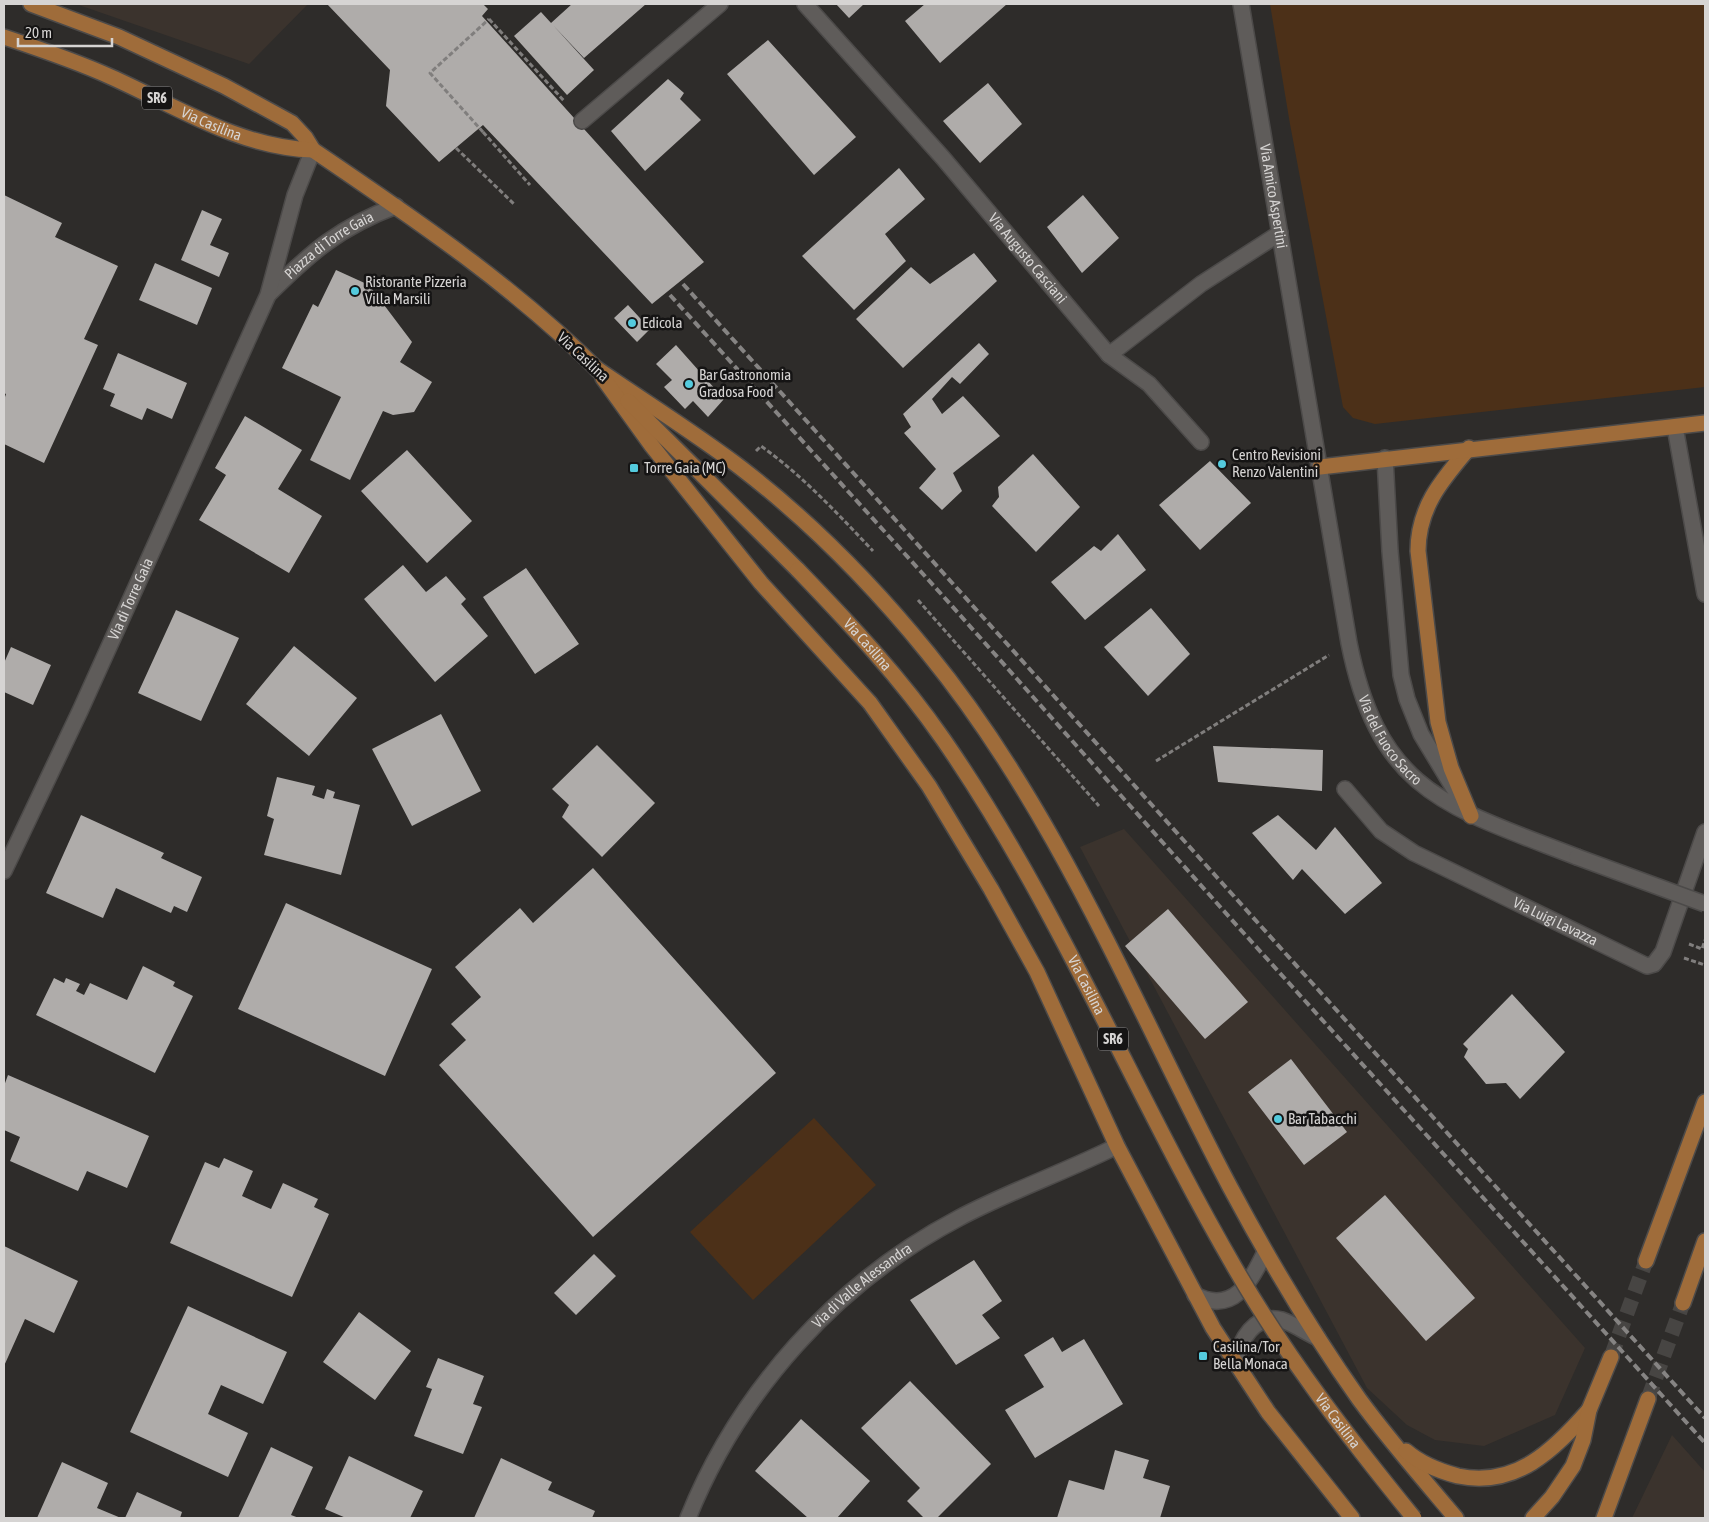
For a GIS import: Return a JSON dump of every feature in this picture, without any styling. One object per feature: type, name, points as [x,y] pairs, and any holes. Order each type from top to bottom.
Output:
[{"type":"main road","name":"Via Casilina","points":[[31,4],[134,44],[233,90],[292,123],[305,137],[313,150],[437,234],[496,280],[597,369],[798,570],[885,663],[942,737],[1037,892],[1184,1175],[1241,1278],[1303,1376],[1414,1518]]},
{"type":"main road","name":"Via Casilina","points":[[4,37],[108,75],[253,142],[287,149],[313,150]]},
{"type":"main road","points":[[597,369],[652,446],[762,583],[823,648],[870,703],[899,742],[969,852],[1037,972],[1117,1146],[1195,1295],[1268,1412],[1352,1518]]},
{"type":"main road","points":[[597,369],[739,466],[787,506],[864,580],[914,636],[951,683],[1019,784],[1056,849],[1134,994],[1222,1171],[1266,1252],[1318,1338],[1361,1401],[1456,1518]]},
{"type":"main road","points":[[1320,467],[1470,448],[1701,425]]},
{"type":"main road","points":[[1470,448],[1440,482],[1427,504],[1419,529],[1418,551],[1436,714],[1451,768],[1471,816]]},
{"type":"main road","points":[[1646,1261],[1705,1102]]},
{"type":"main road","points":[[1683,1303],[1705,1241]]},
{"type":"main road","points":[[1533,1518],[1552,1498],[1573,1466],[1583,1440],[1589,1410],[1611,1357]]},
{"type":"main road","points":[[1604,1518],[1648,1399]]},
{"type":"main road","points":[[1387,1434],[1411,1455],[1438,1470],[1462,1476],[1495,1478],[1519,1471],[1546,1454],[1589,1410]]},
{"type":"street","points":[[582,121],[720,4]]},
{"type":"street","name":"Via Augusto Casciani","points":[[805,4],[943,158],[1109,355],[1149,384],[1201,442]]},
{"type":"street","name":"Via Amico Aspertini","points":[[1241,4],[1307,390]]},
{"type":"street","name":"Piazza di Torre Gaia","points":[[254,325],[268,295],[295,195],[313,150]]},
{"type":"street","name":"Piazza di Torre Gaia","points":[[268,295],[306,257],[337,234],[373,215],[396,206]]},
{"type":"street","points":[[1109,355],[1201,284],[1280,233]]},
{"type":"street","name":"Via di Torre Gaia","points":[[4,871],[80,711],[254,325]]},
{"type":"street","name":"Via del Fuoco Sacro","points":[[1307,390],[1349,643],[1358,680],[1371,718],[1392,754],[1403,768],[1431,792],[1471,816],[1705,904]]},
{"type":"street","points":[[1675,427],[1705,594]]},
{"type":"street","points":[[1385,458],[1390,552],[1401,675],[1407,699],[1421,734],[1471,816]]},
{"type":"street","name":"Via Luigi Lavazza","points":[[1345,789],[1372,822],[1408,850],[1647,966],[1654,964],[1663,952],[1705,832]]},
{"type":"street","name":"Via di Valle Alessandra","points":[[688,1518],[717,1455],[758,1391],[812,1330],[864,1282],[912,1246],[958,1219],[1117,1146]]},
{"type":"street","points":[[1195,1295],[1206,1301],[1215,1302],[1232,1297],[1249,1282],[1266,1252]]},
{"type":"street","points":[[1236,1363],[1239,1347],[1249,1330],[1259,1322],[1268,1319],[1283,1321],[1318,1338]]},
{"type":"path","points":[[530,185],[430,73],[489,19],[565,102]]},
{"type":"path","points":[[456,148],[514,204]]},
{"type":"path","points":[[1156,761],[1349,643]]},
{"type":"shaded area","points":[[76,4],[308,4],[249,64]]},
{"type":"shaded area","points":[[1270,4],[1705,4],[1705,387],[1375,424],[1353,418],[1343,407],[1290,124]]},
{"type":"shaded area","points":[[1124,829],[1585,1348],[1555,1415],[1484,1446],[1435,1440],[1407,1425],[1367,1388],[1080,847]]},
{"type":"shaded area","points":[[814,1118],[876,1185],[753,1300],[690,1232]]},
{"type":"shaded area","points":[[1672,1435],[1705,1472],[1705,1518],[1632,1518]]},
{"type":"building","points":[[327,4],[483,4],[488,9],[482,16],[704,262],[652,304],[483,125],[439,162],[386,106],[390,70]]},
{"type":"building","points":[[572,4],[646,4],[584,58],[551,23]]},
{"type":"building","points":[[836,4],[864,4],[849,18]]},
{"type":"building","points":[[925,4],[1007,4],[940,63],[905,21]]},
{"type":"building","points":[[541,12],[594,70],[567,95],[514,36]]},
{"type":"building","points":[[768,40],[856,137],[814,175],[727,74]]},
{"type":"building","points":[[668,79],[684,93],[680,99],[701,120],[645,171],[611,131]]},
{"type":"building","points":[[988,83],[1022,124],[980,163],[943,121]]},
{"type":"building","points":[[899,168],[925,199],[885,234],[906,261],[854,310],[802,256]]},
{"type":"building","points":[[4,195],[62,223],[55,237],[118,266],[84,339],[98,345],[44,463],[4,444],[4,400],[6,394],[4,393]]},
{"type":"building","points":[[1083,195],[1119,238],[1082,273],[1047,227]]},
{"type":"building","points":[[202,210],[222,219],[210,245],[229,253],[219,277],[181,260]]},
{"type":"building","points":[[974,253],[997,281],[903,368],[856,319],[911,267],[930,284]]},
{"type":"building","points":[[155,263],[212,288],[197,325],[139,300]]},
{"type":"building","points":[[336,270],[369,285],[412,342],[400,362],[432,382],[414,412],[393,415],[383,411],[350,480],[310,460],[341,397],[282,368],[313,304],[318,307]]},
{"type":"building","name":"Edicola","points":[[628,305],[650,329],[637,342],[614,318]]},
{"type":"building","points":[[979,343],[989,354],[960,384],[952,377],[932,399],[942,414],[963,396],[1000,436],[953,473],[962,491],[942,510],[919,488],[936,469],[904,433],[911,427],[903,414]]},
{"type":"building","name":"Bar Gastronomia Gradosa Food","points":[[676,345],[724,399],[708,417],[693,401],[685,409],[664,387],[672,380],[656,364]]},
{"type":"building","points":[[118,353],[187,383],[172,419],[147,408],[142,420],[110,406],[115,394],[103,389]]},
{"type":"building","points":[[245,416],[302,450],[278,489],[322,516],[289,573],[199,520],[226,475],[215,468]]},
{"type":"building","points":[[407,450],[472,521],[427,563],[361,491]]},
{"type":"building","points":[[1033,454],[1080,507],[1036,552],[992,506],[999,497],[998,487]]},
{"type":"building","points":[[1210,461],[1251,503],[1200,550],[1159,505]]},
{"type":"building","points":[[1118,534],[1146,570],[1085,620],[1051,582],[1094,546],[1101,551]]},
{"type":"building","points":[[403,565],[426,592],[446,576],[466,599],[461,604],[488,636],[435,682],[364,599]]},
{"type":"building","points":[[526,568],[579,644],[535,674],[483,597]]},
{"type":"building","points":[[1151,608],[1190,654],[1148,696],[1104,647]]},
{"type":"building","points":[[176,610],[239,638],[201,721],[138,693]]},
{"type":"building","points":[[294,646],[357,698],[309,756],[246,704]]},
{"type":"building","points":[[11,647],[51,665],[33,705],[4,692],[4,663]]},
{"type":"building","points":[[441,714],[481,791],[412,826],[372,749]]},
{"type":"building","points":[[597,745],[655,803],[602,857],[562,817],[569,805],[552,789]]},
{"type":"building","points":[[1213,746],[1323,750],[1322,791],[1218,782]]},
{"type":"building","points":[[277,777],[315,786],[312,795],[324,799],[327,789],[335,792],[333,798],[360,805],[341,875],[264,855],[274,819],[267,816]]},
{"type":"building","points":[[81,815],[164,853],[161,858],[202,877],[187,912],[174,906],[171,913],[116,888],[103,918],[46,893]]},
{"type":"building","points":[[1278,815],[1316,850],[1335,827],[1382,883],[1345,914],[1302,869],[1293,880],[1252,833]]},
{"type":"building","points":[[593,868],[776,1073],[593,1237],[439,1065],[466,1040],[451,1024],[481,997],[455,967],[520,908],[533,923]]},
{"type":"building","points":[[286,903],[432,969],[385,1076],[238,1009]]},
{"type":"building","points":[[1168,909],[1248,1002],[1205,1039],[1125,946]]},
{"type":"building","points":[[143,966],[175,982],[173,986],[193,996],[155,1073],[36,1015],[54,978],[64,983],[66,978],[80,984],[76,991],[84,995],[90,983],[127,1000]]},
{"type":"building","points":[[1512,994],[1565,1052],[1520,1099],[1506,1083],[1486,1084],[1464,1057],[1468,1049],[1463,1044]]},
{"type":"building","points":[[1291,1059],[1347,1132],[1304,1165],[1248,1092]]},
{"type":"building","points":[[8,1075],[149,1136],[127,1188],[87,1171],[78,1191],[10,1161],[20,1137],[4,1130],[4,1086]]},
{"type":"building","points":[[224,1158],[253,1171],[242,1196],[271,1209],[283,1183],[318,1199],[314,1207],[329,1214],[292,1297],[170,1243],[205,1162],[219,1168]]},
{"type":"building","points":[[1385,1195],[1475,1298],[1426,1341],[1336,1238]]},
{"type":"building","points":[[4,1246],[78,1281],[54,1333],[25,1319],[4,1366]]},
{"type":"building","points":[[594,1254],[616,1276],[576,1315],[554,1293]]},
{"type":"building","points":[[974,1260],[1002,1301],[982,1315],[1000,1338],[956,1365],[910,1300]]},
{"type":"building","points":[[188,1306],[287,1352],[263,1404],[221,1385],[208,1414],[248,1433],[228,1477],[130,1432]]},
{"type":"building","points":[[359,1312],[411,1351],[375,1400],[323,1362]]},
{"type":"building","points":[[1053,1337],[1062,1352],[1084,1339],[1123,1404],[1035,1458],[1005,1410],[1044,1387],[1024,1355]]},
{"type":"building","points":[[438,1358],[484,1376],[473,1404],[482,1407],[463,1454],[414,1436],[432,1389],[426,1387]]},
{"type":"building","points":[[910,1381],[991,1464],[937,1518],[924,1518],[907,1501],[920,1488],[861,1428]]},
{"type":"building","points":[[801,1419],[870,1481],[837,1518],[808,1518],[755,1471]]},
{"type":"building","points":[[271,1447],[313,1467],[291,1515],[299,1518],[238,1518]]},
{"type":"building","points":[[1115,1450],[1149,1460],[1143,1478],[1170,1486],[1160,1518],[1057,1518],[1069,1480],[1104,1490]]},
{"type":"building","points":[[349,1456],[423,1491],[410,1518],[346,1518],[325,1509]]},
{"type":"building","points":[[501,1458],[552,1482],[548,1490],[595,1511],[592,1518],[474,1518]]},
{"type":"building","points":[[62,1462],[108,1483],[97,1508],[121,1518],[37,1518]]},
{"type":"building","points":[[137,1492],[182,1512],[180,1518],[125,1518]]},
{"type":"tunnel","points":[[1611,1357],[1646,1261]]},
{"type":"tunnel","points":[[1648,1399],[1683,1303]]},
{"type":"railway","points":[[683,284],[1705,1418]]},
{"type":"railway","points":[[670,295],[1705,1443]]},
{"type":"place","name":"Ristorante Pizzeria Villa Marsili","points":[[355,291]]},
{"type":"place","name":"Edicola","points":[[632,323]]},
{"type":"place","name":"Bar Gastronomia Gradosa Food","points":[[689,384]]},
{"type":"place","name":"Centro Revisioni Renzo Valentini","points":[[1222,464]]},
{"type":"place","name":"Torre Gaia (MC)","points":[[634,468]]},
{"type":"place","name":"Bar Tabacchi","points":[[1278,1119]]},
{"type":"place","name":"Casilina/Tor Bella Monaca","points":[[1203,1356]]}]
